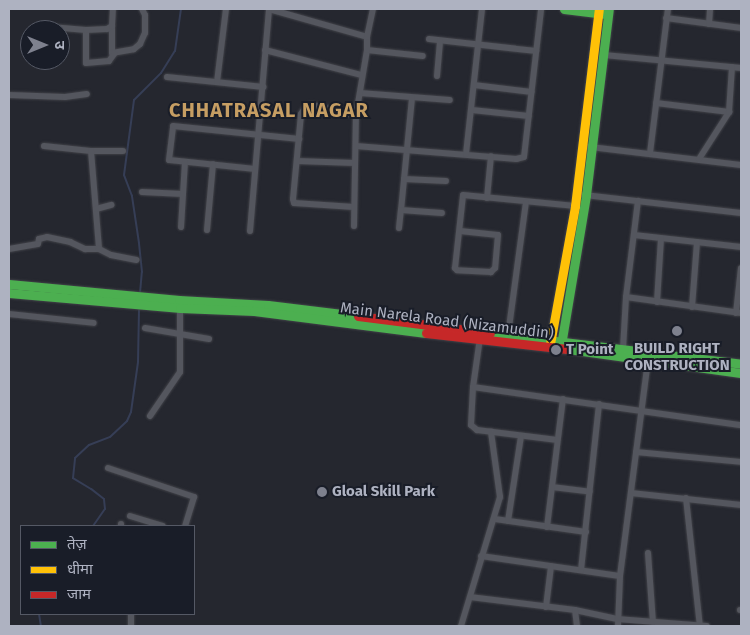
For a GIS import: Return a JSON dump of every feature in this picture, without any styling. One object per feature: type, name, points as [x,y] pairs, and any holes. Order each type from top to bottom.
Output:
[{"type":"street","points":[[113,9],[112,52],[114,54]]},
{"type":"street","points":[[86,30],[86,63],[109,61],[114,54],[134,49],[140,44],[145,33],[145,15],[142,9]]},
{"type":"street","points":[[217,82],[226,9]]},
{"type":"street","points":[[250,231],[270,9],[366,37]]},
{"type":"street","points":[[354,226],[356,115],[366,50],[366,37],[374,9]]},
{"type":"street","points":[[466,154],[482,9]]},
{"type":"street","points":[[356,146],[516,159],[524,157],[541,9]]},
{"type":"street","points":[[561,344],[586,195],[609,11],[564,9]]},
{"type":"street","points":[[650,153],[668,9]]},
{"type":"street","points":[[708,24],[710,9]]},
{"type":"street","points":[[551,343],[575,206],[598,11]]},
{"type":"street","points":[[666,18],[741,28]]},
{"type":"street","points":[[70,29],[107,29],[112,26]]},
{"type":"street","points":[[429,39],[536,51]]},
{"type":"street","points":[[437,76],[440,41]]},
{"type":"street","points":[[266,50],[361,75]]},
{"type":"street","points":[[366,50],[422,56]]},
{"type":"street","points":[[604,55],[741,68]]},
{"type":"street","points":[[699,159],[729,112],[732,67]]},
{"type":"street","points":[[168,77],[263,88]]},
{"type":"street","points":[[474,85],[532,92]]},
{"type":"street","points":[[360,93],[450,100]]},
{"type":"street","points":[[9,95],[65,97],[87,94]]},
{"type":"street","points":[[399,228],[412,98]]},
{"type":"street","points":[[656,103],[729,112]]},
{"type":"street","points":[[354,207],[294,203],[301,114],[304,108],[311,105],[356,115]]},
{"type":"street","points":[[472,110],[529,116]]},
{"type":"street","points":[[255,169],[169,160],[172,126],[300,139]]},
{"type":"street","points":[[44,146],[91,151],[123,151]]},
{"type":"street","points":[[582,146],[741,165]]},
{"type":"street","points":[[91,151],[99,249]]},
{"type":"street","points":[[487,198],[491,156]]},
{"type":"street","points":[[297,161],[355,163]]},
{"type":"street","points":[[181,227],[185,162]]},
{"type":"street","points":[[208,230],[213,164]]},
{"type":"street","points":[[404,179],[446,181]]},
{"type":"street","points":[[142,192],[183,194]]},
{"type":"street","points":[[576,194],[741,213]]},
{"type":"street","points":[[460,231],[498,235],[495,268],[492,272],[457,270],[460,231],[463,195],[575,206]]},
{"type":"street","points":[[622,349],[626,297],[638,201]]},
{"type":"street","points":[[508,335],[526,202]]},
{"type":"street","points":[[96,209],[111,205]]},
{"type":"street","points":[[401,210],[442,213]]},
{"type":"street","points":[[634,235],[741,246]]},
{"type":"street","points":[[9,250],[38,244],[39,238],[47,237],[70,242],[85,249],[99,249],[111,255],[138,260]]},
{"type":"street","points":[[657,302],[661,238]]},
{"type":"street","points":[[692,307],[697,242]]},
{"type":"street","points":[[626,297],[739,313],[741,268]]},
{"type":"street","points":[[9,284],[134,300]]},
{"type":"street","points":[[9,293],[150,301]]},
{"type":"street","name":"Main Narela Road (Nizamuddin)","points":[[150,301],[268,305],[480,334],[508,344],[551,343]]},
{"type":"street","name":"Main Narela Road (Nizamuddin)","points":[[150,301],[180,308],[254,311],[480,334],[508,335],[551,343],[650,352],[741,373]]},
{"type":"street","points":[[150,416],[180,372],[180,308]]},
{"type":"street","points":[[9,314],[94,323]]},
{"type":"street","points":[[145,328],[208,339]]},
{"type":"street","points":[[480,334],[473,387],[471,425],[477,430],[558,440]]},
{"type":"street","name":"Main Narela Road (Nizamuddin)","points":[[561,344],[650,352],[741,364]]},
{"type":"street","points":[[618,626],[620,576],[650,352]]},
{"type":"street","points":[[473,387],[741,425]]},
{"type":"street","points":[[547,526],[563,400]]},
{"type":"street","points":[[581,570],[599,404]]},
{"type":"street","points":[[461,626],[481,556],[495,519],[500,497],[491,432]]},
{"type":"street","points":[[508,521],[521,436]]},
{"type":"street","points":[[636,452],[741,462]]},
{"type":"street","points":[[108,468],[194,497],[184,525]]},
{"type":"street","points":[[552,487],[590,492]]},
{"type":"street","points":[[631,493],[741,505]]},
{"type":"street","points":[[686,498],[700,626]]},
{"type":"street","points":[[130,516],[159,525]]},
{"type":"street","points":[[495,519],[586,532]]},
{"type":"street","points":[[648,553],[653,622]]},
{"type":"street","points":[[481,556],[620,576]]},
{"type":"street","points":[[546,607],[550,566]]},
{"type":"street","points":[[470,597],[575,610],[617,619],[706,626]]},
{"type":"street","points":[[575,610],[577,626]]},
{"type":"waterway","points":[[140,293],[142,272],[139,243],[132,196],[124,175],[134,100],[161,73],[175,51],[181,9]]},
{"type":"waterway","points":[[94,525],[105,509],[104,499],[73,478],[75,458],[89,445],[110,437],[127,421],[131,412],[138,362],[139,308]]},
{"type":"waterway","points":[[39,615],[41,626]]},
{"type":"traffic: fast","points":[[564,9],[603,14]]},
{"type":"traffic: fast","points":[[561,345],[586,195],[609,9]]},
{"type":"traffic: fast","points":[[9,284],[179,300],[268,305],[358,316]]},
{"type":"traffic: fast","points":[[9,293],[180,308],[254,311],[426,333]]},
{"type":"traffic: fast","points":[[490,333],[741,364]]},
{"type":"traffic: fast","points":[[567,349],[741,373]]},
{"type":"traffic: slow","points":[[550,344],[575,206],[599,9]]},
{"type":"traffic: jam","points":[[358,316],[490,333]]},
{"type":"traffic: jam","points":[[426,333],[567,349]]},
{"type":"place","name":"BUILD RIGHT CONSTRUCTION","points":[[677,331]]},
{"type":"place","name":"T Point","points":[[556,350]]},
{"type":"place","name":"Gloal Skill Park","points":[[322,492]]},
{"type":"district","name":"CHHATRASAL NAGAR","points":[[269,110]]}]
